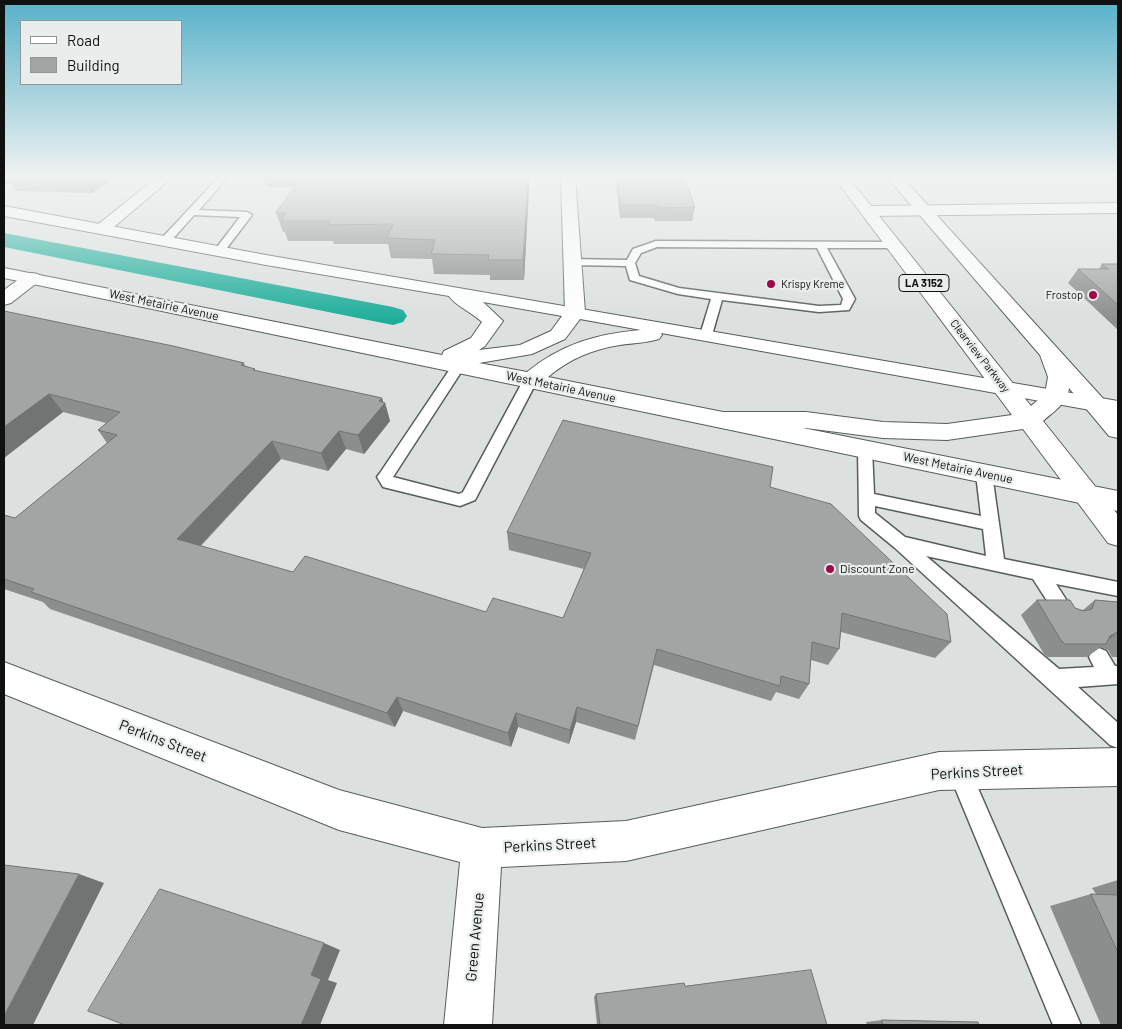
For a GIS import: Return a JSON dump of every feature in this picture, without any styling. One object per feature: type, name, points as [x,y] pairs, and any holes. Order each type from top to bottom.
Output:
[{"type":"main road","points":[[80,225],[219,251],[1108,406]]},
{"type":"main road","points":[[102,229],[107,225]]},
{"type":"main road","points":[[453,362],[525,350],[558,335],[575,312],[570,225]]},
{"type":"main road","name":"Clearview Parkway","points":[[879,225],[1118,535]]},
{"type":"main road","points":[[937,225],[1048,349],[1108,406],[1118,430]]},
{"type":"main road","name":"West Metairie Avenue","points":[[4,273],[404,354],[453,362],[530,381],[1118,501]]},
{"type":"main road","points":[[4,299],[32,278]]},
{"type":"main road","points":[[448,290],[479,308],[493,321],[478,342],[453,362]]},
{"type":"main road","points":[[530,381],[563,355],[622,337],[667,333],[706,335]]},
{"type":"main road","points":[[604,342],[589,358],[588,369],[595,383],[621,399]]},
{"type":"main road","points":[[724,420],[806,420],[883,430],[947,432],[1030,420],[1056,397],[1059,377],[1048,349]]},
{"type":"main road","name":"Perkins Street","points":[[4,678],[339,810],[482,848],[626,841],[939,771],[1118,766]]},
{"type":"main road","name":"Green Avenue","points":[[468,1025],[482,848]]},
{"type":"lane","points":[[165,241],[180,225]]},
{"type":"lane","points":[[219,251],[239,225]]},
{"type":"lane","points":[[820,244],[849,299],[845,308],[819,309],[678,291],[634,278],[630,263],[638,251],[656,244],[820,244],[894,244]]},
{"type":"lane","points":[[572,262],[630,263]]},
{"type":"lane","points":[[706,335],[717,296]]},
{"type":"lane","points":[[453,362],[385,477],[388,483],[460,500],[469,496],[530,381]]},
{"type":"lane","points":[[865,449],[867,516],[900,543],[1118,737]]},
{"type":"lane","points":[[984,474],[996,565]]},
{"type":"lane","points":[[866,498],[991,524]]},
{"type":"lane","points":[[900,543],[1111,588],[1118,608]]},
{"type":"lane","points":[[1039,574],[1068,615]]},
{"type":"lane","points":[[1098,658],[1114,675]]},
{"type":"lane","points":[[1054,679],[1114,675]]},
{"type":"lane","points":[[959,771],[1067,1025]]},
{"type":"building","points":[[393,225],[525,225],[523,260],[488,260],[489,255],[431,254],[435,240],[387,238]]},
{"type":"building","points":[[1102,264],[1118,264],[1118,305],[1078,269],[1108,269]]},
{"type":"building","points":[[4,311],[173,346],[244,363],[241,365],[255,369],[253,370],[382,398],[379,401],[385,403],[358,435],[339,431],[321,453],[272,441],[177,539],[293,572],[305,556],[486,612],[493,598],[563,618],[591,553],[507,532],[563,420],[773,467],[770,487],[831,504],[947,614],[951,642],[842,613],[839,649],[812,642],[809,684],[781,676],[780,686],[657,649],[638,726],[577,707],[570,730],[516,713],[508,733],[397,697],[387,713],[31,592],[34,589],[4,579],[4,515],[15,518],[117,435],[98,430],[120,412],[49,394],[4,427]]},
{"type":"building","points":[[1037,600],[1070,600],[1075,608],[1083,611],[1092,609],[1095,600],[1118,602],[1118,632],[1110,636],[1106,644],[1065,644]]},
{"type":"building","points":[[4,865],[79,874],[4,1016]]},
{"type":"building","points":[[160,889],[324,943],[311,975],[321,979],[301,1025],[125,1025],[88,1011]]},
{"type":"building","points":[[1091,894],[1118,895],[1118,952]]},
{"type":"building","points":[[811,970],[827,1025],[600,1025],[596,994],[684,983],[685,986]]},
{"type":"building","points":[[882,1020],[978,1022],[979,1025],[883,1025]]},
{"type":"waterway","points":[[4,240],[393,316]]},
{"type":"place","name":"Krispy Kreme","points":[[771,284]]},
{"type":"place","name":"Frostop","points":[[1093,295]]},
{"type":"place","name":"Discount Zone","points":[[830,569]]}]
